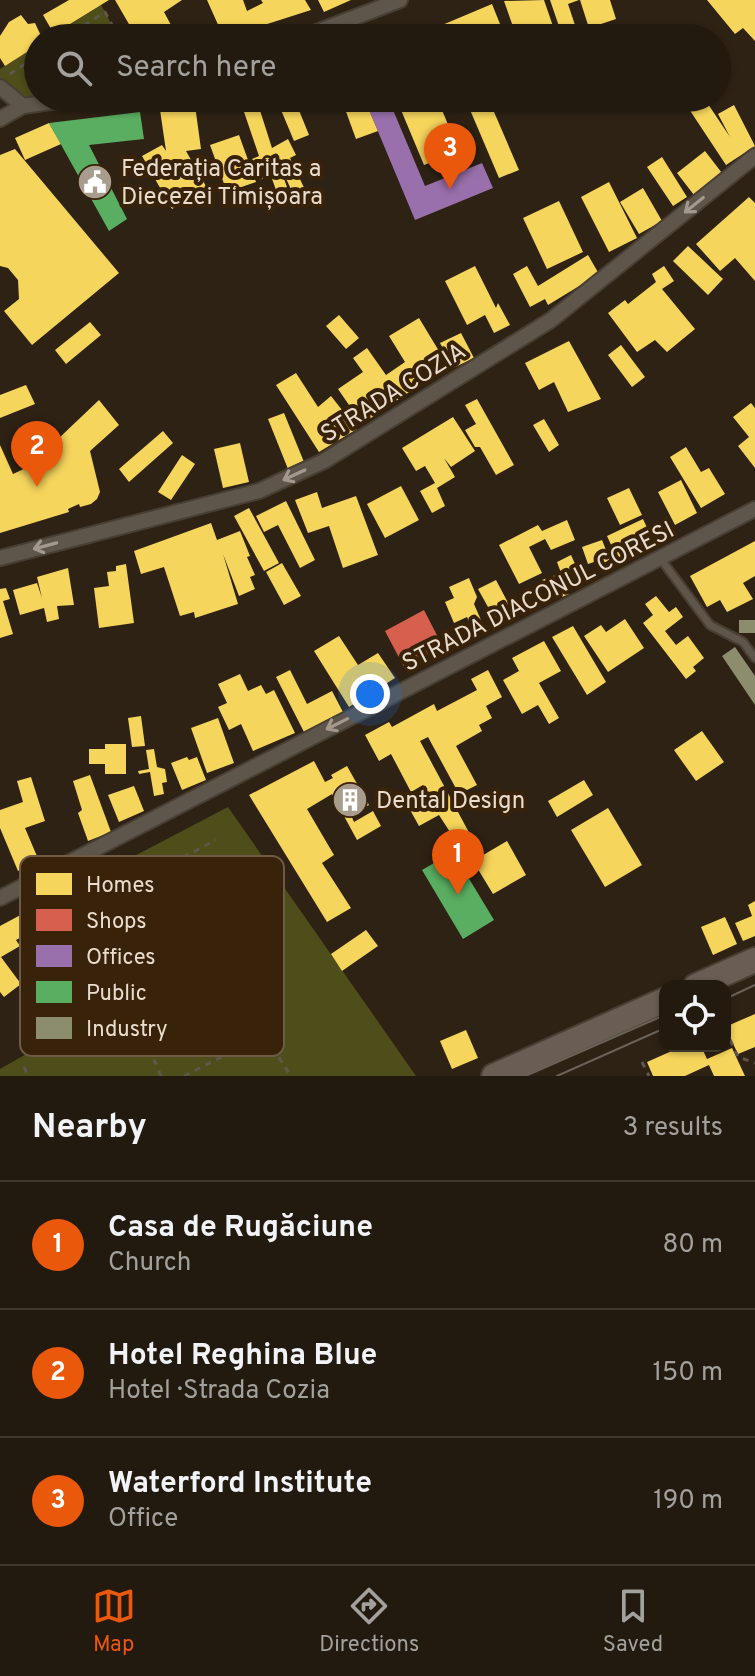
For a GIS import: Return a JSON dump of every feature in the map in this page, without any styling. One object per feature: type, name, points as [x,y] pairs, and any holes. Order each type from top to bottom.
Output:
[{"type":"main road","points":[[710,980],[755,960]]},
{"type":"main road","points":[[494,1076],[659,1003]]},
{"type":"street","points":[[337,24],[400,0]]},
{"type":"street","points":[[0,87],[23,106],[0,119]]},
{"type":"street","name":"STRADA COZIA","points":[[0,558],[259,491],[324,461],[551,320],[755,156]]},
{"type":"street","name":"STRADA DIACONUL CORESI","points":[[82,856],[755,509]]},
{"type":"street","name":"STRADA DIACONUL CORESI","points":[[0,898],[20,888]]},
{"type":"lane","points":[[660,558],[710,625],[743,642],[755,658]]},
{"type":"path","points":[[86,24],[105,12],[111,24]]},
{"type":"path","points":[[0,80],[24,64]]},
{"type":"path","points":[[185,856],[216,840]]},
{"type":"path","points":[[731,1042],[738,1057],[755,1063]]},
{"type":"path","points":[[152,1056],[161,1076]]},
{"type":"path","points":[[184,1076],[224,1056]]},
{"type":"path","points":[[278,1056],[291,1076]]},
{"type":"path","points":[[642,1062],[649,1076]]},
{"type":"path","points":[[24,1067],[28,1076]]},
{"type":"shaded area","points":[[101,5],[111,24],[71,24]]},
{"type":"shaded area","points":[[24,54],[24,105],[0,87],[0,69]]},
{"type":"shaded area","points":[[228,807],[262,856],[134,856]]},
{"type":"shaded area","points":[[284,887],[416,1076],[0,1076],[0,1069],[23,1056],[284,1056]]},
{"type":"building: Homes","points":[[69,0],[109,0],[70,24],[48,24],[43,15]]},
{"type":"building: Homes","points":[[115,0],[182,0],[164,12],[170,24],[129,24]]},
{"type":"building: Homes","points":[[207,0],[243,0],[247,11],[263,3],[261,0],[305,0],[311,10],[268,24],[218,24]]},
{"type":"building: Homes","points":[[318,0],[351,0],[324,12]]},
{"type":"building: Homes","points":[[544,0],[552,24],[512,24],[504,1]]},
{"type":"building: Homes","points":[[550,0],[579,0],[568,4],[575,24],[558,24]]},
{"type":"building: Homes","points":[[580,0],[610,0],[616,19],[588,24]]},
{"type":"building: Homes","points":[[707,0],[755,0],[755,41],[743,28],[735,34],[731,24],[727,24]]},
{"type":"building: Homes","points":[[492,4],[500,24],[444,24]]},
{"type":"building: Homes","points":[[21,15],[28,24],[24,24],[24,54],[5,66],[0,58],[0,36],[9,22]]},
{"type":"building: Homes","points":[[734,105],[755,146],[726,165],[691,112],[713,112],[730,137],[718,114],[731,112]]},
{"type":"building: Homes","points":[[160,112],[196,112],[201,149],[186,151],[207,188],[172,209],[142,156],[162,145],[166,151]]},
{"type":"building: Homes","points":[[244,112],[261,112],[272,148],[288,139],[296,155],[290,158],[308,196],[296,200],[276,157],[287,187],[276,190],[271,176],[259,180],[252,159],[259,156]]},
{"type":"building: Homes","points":[[282,112],[300,112],[309,135],[294,141]]},
{"type":"building: Homes","points":[[346,112],[370,112],[378,131],[356,139]]},
{"type":"building: Homes","points":[[402,112],[443,112],[459,151],[424,165]]},
{"type":"building: Homes","points":[[471,112],[494,112],[519,170],[499,178]]},
{"type":"building: Homes","points":[[49,123],[61,144],[25,160],[15,138]]},
{"type":"building: Homes","points":[[239,135],[256,182],[227,192],[210,145]]},
{"type":"building: Homes","points":[[15,149],[119,273],[32,345],[4,311],[19,299],[18,280],[8,268],[0,266],[0,155]]},
{"type":"building: Homes","points":[[705,151],[722,173],[694,195],[677,173]]},
{"type":"building: Homes","points":[[662,157],[687,197],[673,206],[647,167]]},
{"type":"building: Homes","points":[[609,182],[637,238],[609,252],[581,197]]},
{"type":"building: Homes","points":[[643,188],[662,221],[639,234],[620,202]]},
{"type":"building: Homes","points":[[749,197],[755,203],[755,281],[735,258],[720,271],[696,244]]},
{"type":"building: Homes","points":[[559,201],[583,252],[547,269],[523,218]]},
{"type":"building: Homes","points":[[688,246],[723,279],[708,295],[673,261]]},
{"type":"building: Homes","points":[[588,255],[599,274],[548,305],[545,299],[530,307],[513,274],[527,266],[538,286]]},
{"type":"building: Homes","points":[[475,266],[496,308],[498,303],[510,325],[494,333],[485,315],[467,325],[445,281]]},
{"type":"building: Homes","points":[[664,266],[674,281],[662,289],[695,329],[667,352],[655,340],[637,352],[608,313],[625,300],[628,304],[656,282],[652,274]]},
{"type":"building: Homes","points":[[339,315],[359,338],[346,349],[326,326]]},
{"type":"building: Homes","points":[[419,318],[442,356],[413,373],[421,384],[362,424],[338,389],[363,372],[353,358],[367,348],[386,375],[405,362],[389,336]]},
{"type":"building: Homes","points":[[90,322],[101,335],[66,364],[55,350]]},
{"type":"building: Homes","points":[[461,333],[474,358],[453,368],[440,343]]},
{"type":"building: Homes","points":[[569,341],[601,399],[568,412],[554,382],[539,390],[525,363]]},
{"type":"building: Homes","points":[[621,345],[645,377],[632,387],[608,355]]},
{"type":"building: Homes","points":[[296,373],[318,407],[331,396],[357,429],[319,452],[276,385]]},
{"type":"building: Homes","points":[[26,385],[35,404],[0,418],[0,395]]},
{"type":"building: Homes","points":[[477,399],[514,465],[496,475],[480,447],[475,447],[465,430],[476,424],[465,405]]},
{"type":"building: Homes","points":[[99,400],[119,425],[90,451],[100,492],[97,499],[91,504],[80,507],[79,504],[68,509],[69,512],[0,533],[0,445],[13,474],[62,451],[58,439]]},
{"type":"building: Homes","points":[[751,403],[755,408],[755,468],[738,446],[749,437],[733,417]]},
{"type":"building: Homes","points":[[284,413],[304,462],[288,469],[268,419]]},
{"type":"building: Homes","points":[[453,417],[475,451],[451,467],[444,458],[455,477],[437,488],[445,506],[432,513],[420,491],[435,483],[425,466],[416,471],[402,448]]},
{"type":"building: Homes","points":[[544,419],[559,445],[549,452],[533,425]]},
{"type":"building: Homes","points":[[163,431],[173,443],[129,482],[119,469]]},
{"type":"building: Homes","points":[[240,443],[249,482],[223,488],[214,449]]},
{"type":"building: Homes","points":[[686,447],[701,472],[709,468],[725,494],[701,508],[670,457]]},
{"type":"building: Homes","points":[[182,455],[195,464],[171,500],[158,492]]},
{"type":"building: Homes","points":[[681,480],[697,513],[675,525],[658,492]]},
{"type":"building: Homes","points":[[401,486],[419,520],[385,538],[367,504]]},
{"type":"building: Homes","points":[[629,488],[642,515],[620,525],[607,498]]},
{"type":"building: Homes","points":[[317,492],[322,508],[356,496],[378,555],[343,568],[329,526],[308,533],[295,500]]},
{"type":"building: Homes","points":[[286,501],[315,560],[300,568],[278,525],[264,532],[256,516]]},
{"type":"building: Homes","points":[[249,508],[279,563],[264,571],[234,516]]},
{"type":"building: Homes","points":[[643,519],[655,545],[619,562],[607,536]]},
{"type":"building: Homes","points":[[567,520],[575,540],[551,550],[545,539],[529,547],[542,573],[519,584],[499,545],[538,525],[542,531]]},
{"type":"building: Homes","points":[[211,523],[217,540],[240,531],[255,575],[250,577],[255,589],[239,596],[223,554],[238,604],[195,618],[194,612],[180,616],[164,567],[141,574],[134,551]]},
{"type":"building: Homes","points":[[602,540],[610,560],[588,564],[582,547]]},
{"type":"building: Homes","points":[[755,541],[755,576],[743,583],[753,599],[727,612],[720,600],[707,607],[690,576]]},
{"type":"building: Homes","points":[[571,555],[581,577],[568,588],[563,577],[569,594],[548,596],[542,580],[561,573],[557,562]]},
{"type":"building: Homes","points":[[282,563],[301,596],[284,605],[266,572]]},
{"type":"building: Homes","points":[[126,564],[134,623],[99,628],[94,588],[109,586],[107,572],[116,571],[116,566]]},
{"type":"building: Homes","points":[[68,568],[74,605],[57,606],[59,619],[47,622],[44,608],[20,615],[13,590],[37,583],[42,598],[37,577]]},
{"type":"building: Homes","points":[[469,578],[477,597],[474,604],[484,627],[473,631],[467,617],[454,623],[445,602],[454,598],[449,587]]},
{"type":"building: Homes","points":[[496,580],[515,616],[498,625],[478,589]]},
{"type":"building: Homes","points":[[6,588],[10,599],[3,601],[13,634],[0,638],[0,589]]},
{"type":"building: Homes","points":[[656,596],[669,612],[676,607],[683,617],[665,631],[676,645],[688,636],[704,658],[693,667],[696,671],[686,679],[643,623],[653,615],[645,604]]},
{"type":"building: Homes","points":[[625,619],[644,648],[608,672],[584,636],[601,625],[606,632]]},
{"type":"building: Homes","points":[[573,626],[606,682],[587,695],[552,637]]},
{"type":"building: Homes","points":[[339,636],[358,665],[378,653],[395,678],[349,707],[314,651]]},
{"type":"building: Homes","points":[[544,641],[561,671],[539,683],[559,718],[549,724],[538,705],[522,714],[503,680],[519,671],[512,658]]},
{"type":"building: Homes","points":[[290,670],[307,704],[332,691],[343,712],[304,732],[276,677]]},
{"type":"building: Homes","points":[[488,670],[502,697],[486,706],[492,718],[479,725],[482,731],[456,746],[477,785],[459,794],[428,737],[420,741],[473,840],[459,846],[439,815],[419,826],[404,799],[425,788],[423,785],[411,792],[391,754],[379,761],[365,735],[389,722],[392,727],[434,704],[437,711],[477,690],[471,679]]},
{"type":"building: Homes","points":[[240,674],[248,691],[261,685],[266,694],[274,690],[295,733],[253,751],[241,724],[229,730],[218,707],[227,703],[218,684]]},
{"type":"building: Homes","points":[[141,716],[145,746],[132,747],[128,718]]},
{"type":"building: Homes","points":[[218,718],[234,763],[207,773],[191,728]]},
{"type":"building: Homes","points":[[702,731],[724,762],[696,781],[674,750]]},
{"type":"building: Homes","points":[[105,744],[126,744],[126,774],[105,774],[105,764],[89,764],[89,749],[105,749]]},
{"type":"building: Homes","points":[[154,749],[157,767],[165,769],[167,782],[162,783],[164,794],[154,796],[150,772],[139,774],[138,771],[149,769],[146,750]]},
{"type":"building: Homes","points":[[187,757],[189,760],[197,757],[206,780],[182,790],[171,763]]},
{"type":"building: Homes","points":[[314,761],[325,782],[347,766],[369,805],[351,815],[354,822],[373,811],[381,826],[357,840],[332,794],[307,809],[334,855],[322,863],[351,908],[327,922],[249,795]]},
{"type":"building: Homes","points":[[90,775],[111,832],[88,841],[78,813],[82,810],[73,781]]},
{"type":"building: Homes","points":[[31,777],[45,821],[25,828],[37,856],[20,856],[18,871],[0,828],[0,810],[23,802],[17,781]]},
{"type":"building: Homes","points":[[584,780],[593,795],[557,817],[548,801]]},
{"type":"building: Homes","points":[[134,786],[144,811],[119,822],[108,795]]},
{"type":"building: Homes","points":[[608,808],[642,865],[605,887],[571,830]]},
{"type":"building: Homes","points":[[507,841],[526,875],[493,894],[473,861]]},
{"type":"building: Homes","points":[[755,901],[755,936],[743,941],[735,923],[752,916],[748,905]]},
{"type":"building: Homes","points":[[20,915],[20,938],[16,940],[20,946],[1,957],[20,985],[4,997],[0,992],[0,926]]},
{"type":"building: Homes","points":[[725,917],[737,944],[713,955],[701,927]]},
{"type":"building: Homes","points":[[366,930],[378,946],[342,971],[331,954]]},
{"type":"building: Homes","points":[[755,1014],[755,1047],[738,1054],[731,1039],[731,1024]]},
{"type":"building: Homes","points":[[466,1030],[478,1058],[452,1069],[440,1041]]},
{"type":"building: Homes","points":[[732,1048],[745,1076],[714,1076],[709,1065],[685,1076],[653,1076],[647,1062],[670,1052],[704,1052],[707,1059],[731,1052]]},
{"type":"building: Shops","points":[[424,610],[443,647],[404,667],[385,631]]},
{"type":"building: Offices","points":[[370,112],[394,112],[425,186],[482,163],[493,188],[415,220]]},
{"type":"building: Public","name":"Federația Caritas a Diecezei Timișoara","points":[[140,112],[144,139],[89,145],[127,219],[109,231],[49,123]]},
{"type":"building: Public","points":[[453,852],[494,920],[463,939],[422,870]]},
{"type":"building: Industry","points":[[739,620],[755,620],[755,633],[739,633]]},
{"type":"building: Industry","points":[[735,647],[755,676],[755,705],[722,656]]},
{"type":"tram line","points":[[731,996],[755,985]]},
{"type":"tram line","points":[[525,1076],[659,1018]]},
{"type":"tram line","points":[[557,1076],[659,1031]]},
{"type":"place","name":"Federația Caritas a Diecezei Timișoara","points":[[95,182]]},
{"type":"place","name":"Waterford Institute","points":[[450,189]]},
{"type":"place","name":"Hotel Reghina Blue","points":[[37,487]]},
{"type":"place","name":"Dental Design","points":[[350,800]]},
{"type":"place","name":"Casa de Rugăciune","points":[[458,895]]}]
